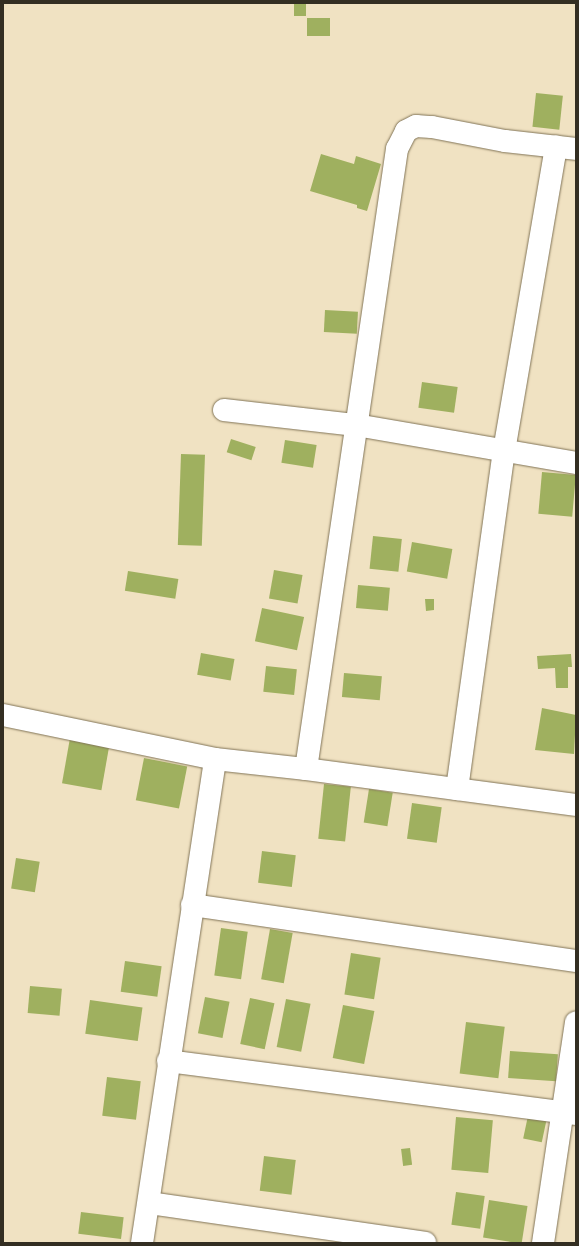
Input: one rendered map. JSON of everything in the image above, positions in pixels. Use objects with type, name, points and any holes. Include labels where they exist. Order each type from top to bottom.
[{"type":"street","points":[[306,769],[397,149],[406,131],[416,126],[432,127],[505,141],[566,148],[504,451],[457,789]]},
{"type":"street","points":[[224,410],[356,425],[576,463]]},
{"type":"street","points":[[3,715],[215,759],[306,769],[576,805]]},
{"type":"street","points":[[142,1243],[149,1203],[168,1061],[215,759]]},
{"type":"street","points":[[192,905],[576,960]]},
{"type":"street","points":[[543,1243],[569,1112],[576,1022]]},
{"type":"street","points":[[168,1061],[569,1112]]},
{"type":"street","points":[[149,1203],[424,1243]]},
{"type":"building","points":[[294,3],[306,3],[306,16],[294,16]]},
{"type":"building","points":[[307,18],[330,18],[330,36],[307,36]]},
{"type":"building","points":[[536,93],[563,96],[559,130],[532,127]]},
{"type":"building","points":[[321,154],[354,164],[356,156],[381,164],[367,211],[357,208],[357,205],[310,191]]},
{"type":"building","points":[[325,310],[358,312],[357,334],[324,332]]},
{"type":"building","points":[[422,382],[458,387],[454,413],[418,408]]},
{"type":"building","points":[[231,439],[256,447],[251,460],[227,452]]},
{"type":"building","points":[[285,440],[317,445],[313,468],[281,463]]},
{"type":"building","points":[[181,454],[205,455],[202,546],[178,545]]},
{"type":"building","points":[[542,472],[576,475],[572,517],[538,514]]},
{"type":"building","points":[[373,536],[402,539],[398,572],[370,569]]},
{"type":"building","points":[[412,542],[452,549],[447,579],[407,572]]},
{"type":"building","points":[[274,570],[303,575],[298,604],[269,599]]},
{"type":"building","points":[[128,571],[178,579],[175,599],[125,591]]},
{"type":"building","points":[[358,585],[390,588],[388,611],[356,608]]},
{"type":"building","points":[[425,599],[434,599],[434,610],[426,611]]},
{"type":"building","points":[[262,608],[304,617],[297,650],[255,641]]},
{"type":"building","points":[[201,653],[234,659],[231,681],[197,675]]},
{"type":"building","points":[[571,654],[572,667],[568,667],[568,688],[556,688],[555,668],[538,669],[537,656]]},
{"type":"building","points":[[266,666],[297,669],[294,695],[263,692]]},
{"type":"building","points":[[344,673],[382,676],[380,700],[342,697]]},
{"type":"building","points":[[542,708],[576,715],[574,754],[535,750]]},
{"type":"building","points":[[70,738],[109,745],[101,790],[62,783]]},
{"type":"building","points":[[144,758],[187,766],[179,809],[136,800]]},
{"type":"building","points":[[324,784],[351,787],[345,842],[318,839]]},
{"type":"building","points":[[369,789],[393,793],[387,826],[364,823]]},
{"type":"building","points":[[412,803],[442,807],[437,843],[407,839]]},
{"type":"building","points":[[262,851],[296,855],[292,887],[258,883]]},
{"type":"building","points":[[16,858],[40,862],[35,892],[11,889]]},
{"type":"building","points":[[221,928],[248,932],[241,979],[214,976]]},
{"type":"building","points":[[270,929],[293,933],[284,983],[261,979]]},
{"type":"building","points":[[351,953],[381,958],[374,999],[344,994]]},
{"type":"building","points":[[125,961],[162,966],[157,997],[121,992]]},
{"type":"building","points":[[30,986],[62,989],[60,1016],[28,1013]]},
{"type":"building","points":[[205,997],[230,1002],[222,1038],[198,1033]]},
{"type":"building","points":[[250,998],[274,1003],[265,1049],[240,1044]]},
{"type":"building","points":[[286,999],[311,1004],[301,1052],[277,1047]]},
{"type":"building","points":[[90,1000],[142,1007],[138,1041],[85,1034]]},
{"type":"building","points":[[343,1005],[374,1011],[364,1064],[333,1058]]},
{"type":"building","points":[[466,1022],[505,1027],[498,1078],[460,1074]]},
{"type":"building","points":[[510,1051],[558,1054],[556,1081],[508,1078]]},
{"type":"building","points":[[107,1077],[141,1081],[136,1120],[102,1116]]},
{"type":"building","points":[[529,1111],[548,1115],[542,1142],[523,1138]]},
{"type":"building","points":[[456,1117],[493,1120],[488,1173],[451,1170]]},
{"type":"building","points":[[410,1148],[412,1165],[403,1166],[401,1149]]},
{"type":"building","points":[[264,1156],[296,1160],[291,1195],[260,1191]]},
{"type":"building","points":[[456,1192],[485,1196],[480,1229],[451,1225]]},
{"type":"building","points":[[489,1200],[528,1206],[522,1243],[483,1238]]},
{"type":"building","points":[[81,1212],[124,1217],[121,1239],[78,1234]]}]
